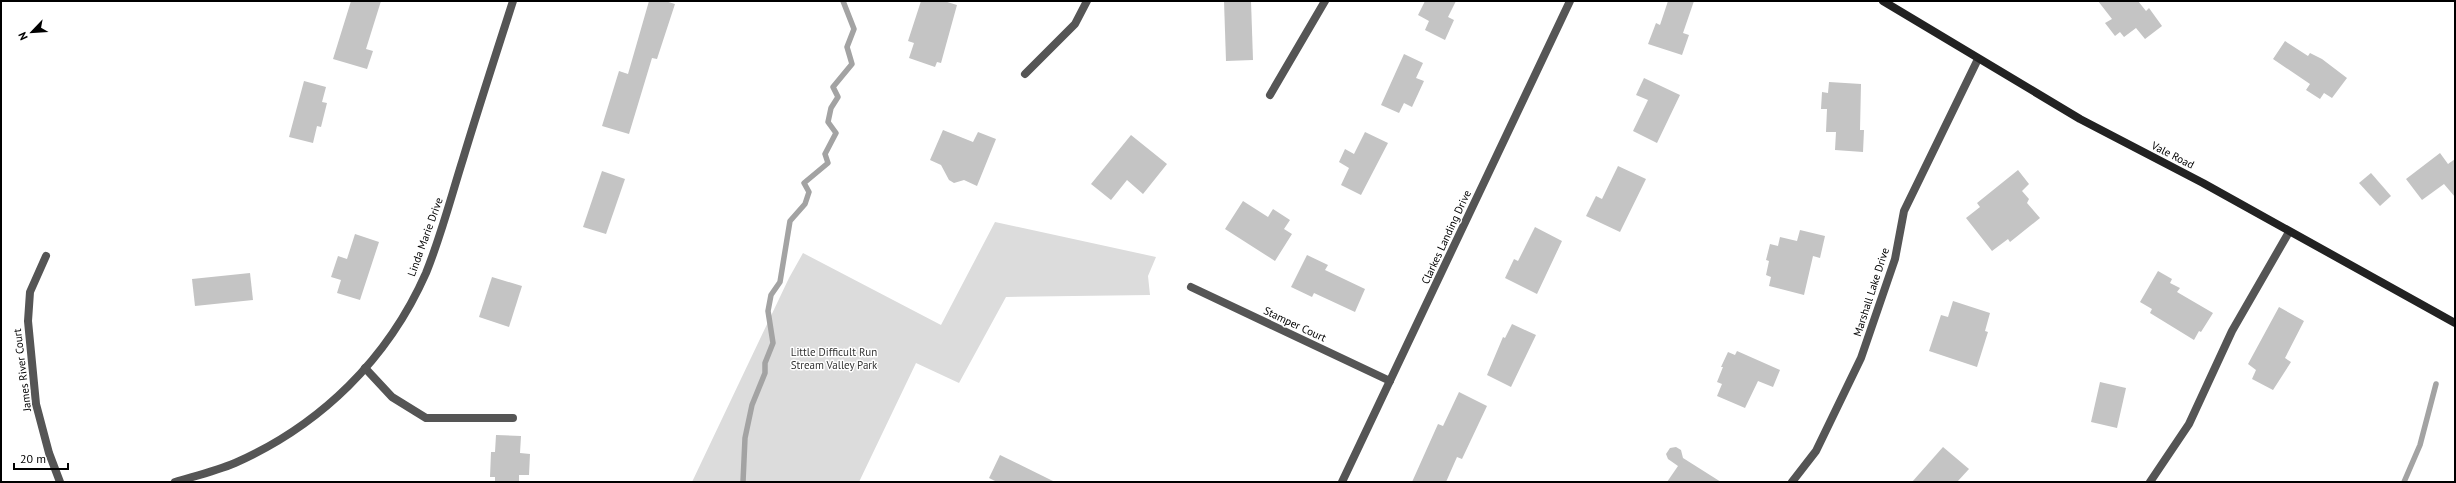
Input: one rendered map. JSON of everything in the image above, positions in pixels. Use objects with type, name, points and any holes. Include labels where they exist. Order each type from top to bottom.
[{"type":"main road","name":"Vale Road","points":[[1883,1],[2080,119],[2203,183],[2288,232],[2455,323]]},
{"type":"street","name":"Linda Marie Drive","points":[[175,482],[234,464],[277,442],[330,405],[366,368],[383,347],[406,313],[428,266],[513,1]]},
{"type":"street","points":[[1025,74],[1075,24],[1087,1]]},
{"type":"street","points":[[1270,95],[1325,1]]},
{"type":"street","name":"Clarkes Landing Drive","points":[[1342,482],[1570,1]]},
{"type":"street","name":"Marshall Lake Drive","points":[[1792,482],[1816,451],[1861,358],[1896,260],[1904,211],[1978,59]]},
{"type":"street","points":[[2150,482],[2189,424],[2232,331],[2288,232]]},
{"type":"street","name":"James River Court","points":[[46,256],[30,292],[28,321],[36,404],[49,453],[60,482]]},
{"type":"street","name":"Stamper Court","points":[[1191,287],[1390,381]]},
{"type":"street","points":[[366,368],[392,397],[426,418],[513,418]]},
{"type":"green space","name":"Little Difficult Run Stream Valley Park","points":[[995,222],[1156,257],[1148,276],[1150,295],[1006,297],[959,383],[916,363],[859,482],[692,482],[789,278],[803,253],[941,325]]},
{"type":"building","points":[[351,1],[381,1],[366,49],[373,51],[367,69],[333,59]]},
{"type":"building","points":[[649,1],[665,1],[675,4],[657,59],[652,58],[629,134],[602,126],[619,71],[628,74]]},
{"type":"building","points":[[921,1],[944,1],[957,5],[941,63],[937,62],[935,67],[909,58],[914,43],[908,41]]},
{"type":"building","points":[[1224,1],[1251,1],[1253,60],[1226,61]]},
{"type":"building","points":[[1425,1],[1456,1],[1448,17],[1454,20],[1445,40],[1425,30],[1429,21],[1418,15]]},
{"type":"building","points":[[1668,1],[1694,1],[1683,33],[1689,35],[1682,55],[1648,44],[1656,23],[1660,25]]},
{"type":"building","points":[[2098,1],[2138,1],[2146,11],[2149,8],[2162,26],[2145,39],[2136,28],[2124,37],[2120,32],[2115,36],[2105,23],[2112,19]]},
{"type":"building","points":[[2285,41],[2308,56],[2310,53],[2322,59],[2347,78],[2332,98],[2324,93],[2320,99],[2306,90],[2310,84],[2273,59]]},
{"type":"building","points":[[1404,54],[1423,63],[1416,78],[1424,81],[1412,107],[1404,103],[1399,113],[1381,105]]},
{"type":"building","points":[[1644,78],[1680,95],[1657,143],[1633,131],[1648,100],[1636,95]]},
{"type":"building","points":[[304,81],[326,87],[322,102],[327,103],[321,127],[317,126],[313,143],[289,137]]},
{"type":"building","points":[[1829,82],[1861,84],[1860,130],[1864,130],[1863,152],[1835,150],[1836,132],[1826,132],[1827,109],[1821,109],[1822,92],[1828,93]]},
{"type":"building","points":[[943,130],[973,142],[978,132],[996,139],[977,186],[964,180],[954,183],[949,180],[941,165],[930,160]]},
{"type":"building","points":[[1365,132],[1388,143],[1361,195],[1341,185],[1349,168],[1339,162],[1345,149],[1354,154]]},
{"type":"building","points":[[1131,135],[1167,164],[1143,194],[1127,180],[1111,200],[1091,184]]},
{"type":"building","points":[[2440,153],[2448,164],[2455,159],[2455,197],[2444,184],[2422,200],[2406,179]]},
{"type":"building","points":[[1618,166],[1646,179],[1620,232],[1586,216],[1596,196],[1602,199]]},
{"type":"building","points":[[2018,170],[2029,184],[2022,191],[2029,199],[2027,203],[2040,218],[2010,242],[2008,239],[1992,251],[1966,218],[1980,207],[1977,203]]},
{"type":"building","points":[[602,171],[625,179],[606,234],[583,227]]},
{"type":"building","points":[[2371,173],[2391,196],[2380,206],[2359,183]]},
{"type":"building","points":[[1243,201],[1268,217],[1273,209],[1290,220],[1284,229],[1292,234],[1275,261],[1225,229]]},
{"type":"building","points":[[1535,227],[1562,241],[1537,294],[1505,278],[1514,259],[1518,261]]},
{"type":"building","points":[[1800,230],[1825,236],[1820,258],[1813,256],[1804,295],[1769,286],[1771,277],[1766,275],[1769,261],[1766,260],[1770,244],[1778,246],[1780,237],[1797,241]]},
{"type":"building","points":[[355,234],[379,242],[360,300],[337,293],[341,280],[331,277],[338,256],[347,259]]},
{"type":"building","points":[[1307,255],[1328,265],[1325,270],[1365,289],[1355,312],[1314,293],[1312,297],[1291,287]]},
{"type":"building","points":[[2158,271],[2172,279],[2170,283],[2180,288],[2177,292],[2213,313],[2194,340],[2150,313],[2152,309],[2140,302]]},
{"type":"building","points":[[250,273],[253,300],[195,306],[192,279]]},
{"type":"building","points":[[492,277],[522,286],[509,327],[479,317]]},
{"type":"building","points":[[1953,301],[1990,313],[1985,331],[1988,332],[1977,367],[1929,351],[1941,315],[1948,317]]},
{"type":"building","points":[[2279,307],[2304,321],[2285,358],[2291,362],[2273,390],[2252,379],[2256,370],[2248,364]]},
{"type":"building","points":[[1512,324],[1536,335],[1511,387],[1487,375],[1503,337],[1505,338]]},
{"type":"building","points":[[1737,351],[1780,370],[1773,387],[1758,381],[1745,408],[1717,396],[1722,384],[1717,382],[1723,367],[1721,367],[1728,352],[1735,355]]},
{"type":"building","points":[[2100,382],[2126,388],[2117,428],[2091,422]]},
{"type":"building","points":[[1459,392],[1487,406],[1462,459],[1457,457],[1446,482],[1412,482],[1438,424],[1443,426]]},
{"type":"building","points":[[496,435],[521,436],[520,453],[530,454],[529,475],[519,475],[519,482],[495,482],[495,477],[490,477],[491,452],[495,452]]},
{"type":"building","points":[[1676,447],[1681,450],[1683,458],[1721,482],[1667,482],[1678,466],[1668,459],[1666,454],[1670,448]]},
{"type":"building","points":[[1943,447],[1969,469],[1957,482],[1912,482]]},
{"type":"building","points":[[1000,455],[1055,482],[997,482],[989,478]]},
{"type":"waterway","points":[[743,482],[745,438],[752,405],[765,373],[765,363],[773,343],[768,311],[771,295],[780,282],[790,221],[805,204],[809,192],[804,183],[828,163],[825,154],[836,133],[828,122],[831,108],[838,97],[833,87],[852,64],[847,47],[854,29],[843,1]]},
{"type":"waterway","points":[[2404,482],[2420,445],[2436,384]]}]
